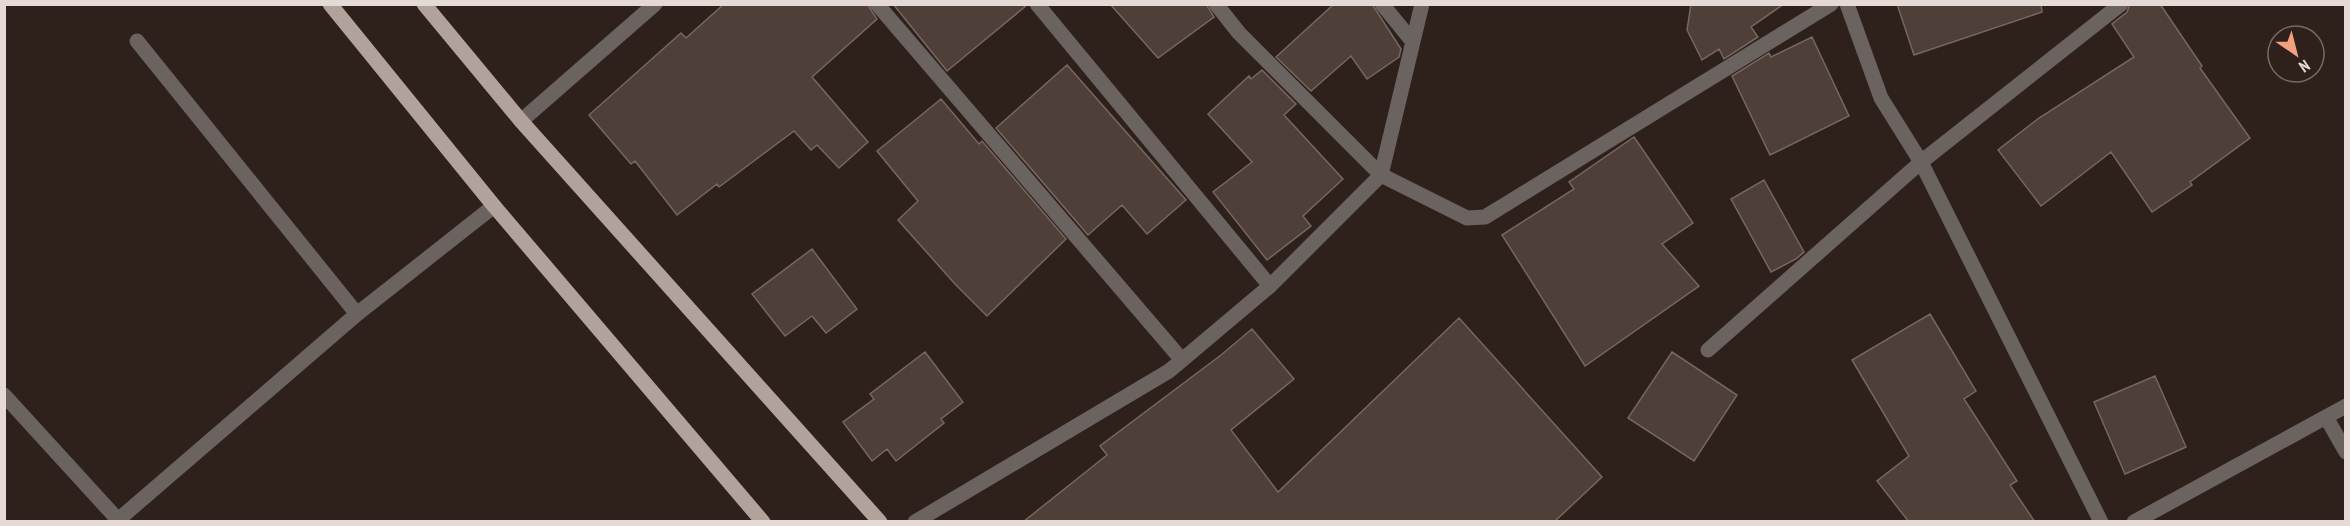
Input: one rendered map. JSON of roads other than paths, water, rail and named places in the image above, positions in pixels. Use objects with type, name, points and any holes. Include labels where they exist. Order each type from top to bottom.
[{"type":"main road","points":[[330,4],[494,206],[763,522]]},
{"type":"main road","points":[[424,4],[521,121],[880,522]]},
{"type":"street","points":[[521,121],[655,4]]},
{"type":"street","points":[[877,4],[1182,360]]},
{"type":"street","points":[[1037,4],[1270,286]]},
{"type":"street","points":[[1215,4],[1239,33],[1381,175],[1467,218],[1485,217],[1831,4]]},
{"type":"street","points":[[1382,4],[1413,42]]},
{"type":"street","points":[[915,522],[1159,377],[1182,360],[1270,286],[1381,175],[1422,4]]},
{"type":"street","points":[[1847,4],[1881,98],[1921,162],[2101,522]]},
{"type":"street","points":[[1708,350],[1921,162],[2121,4]]},
{"type":"street","points":[[137,41],[357,314]]},
{"type":"street","points":[[4,395],[119,521],[357,314],[494,206]]},
{"type":"street","points":[[2134,522],[2346,406]]},
{"type":"street","points":[[2326,417],[2346,452]]}]
